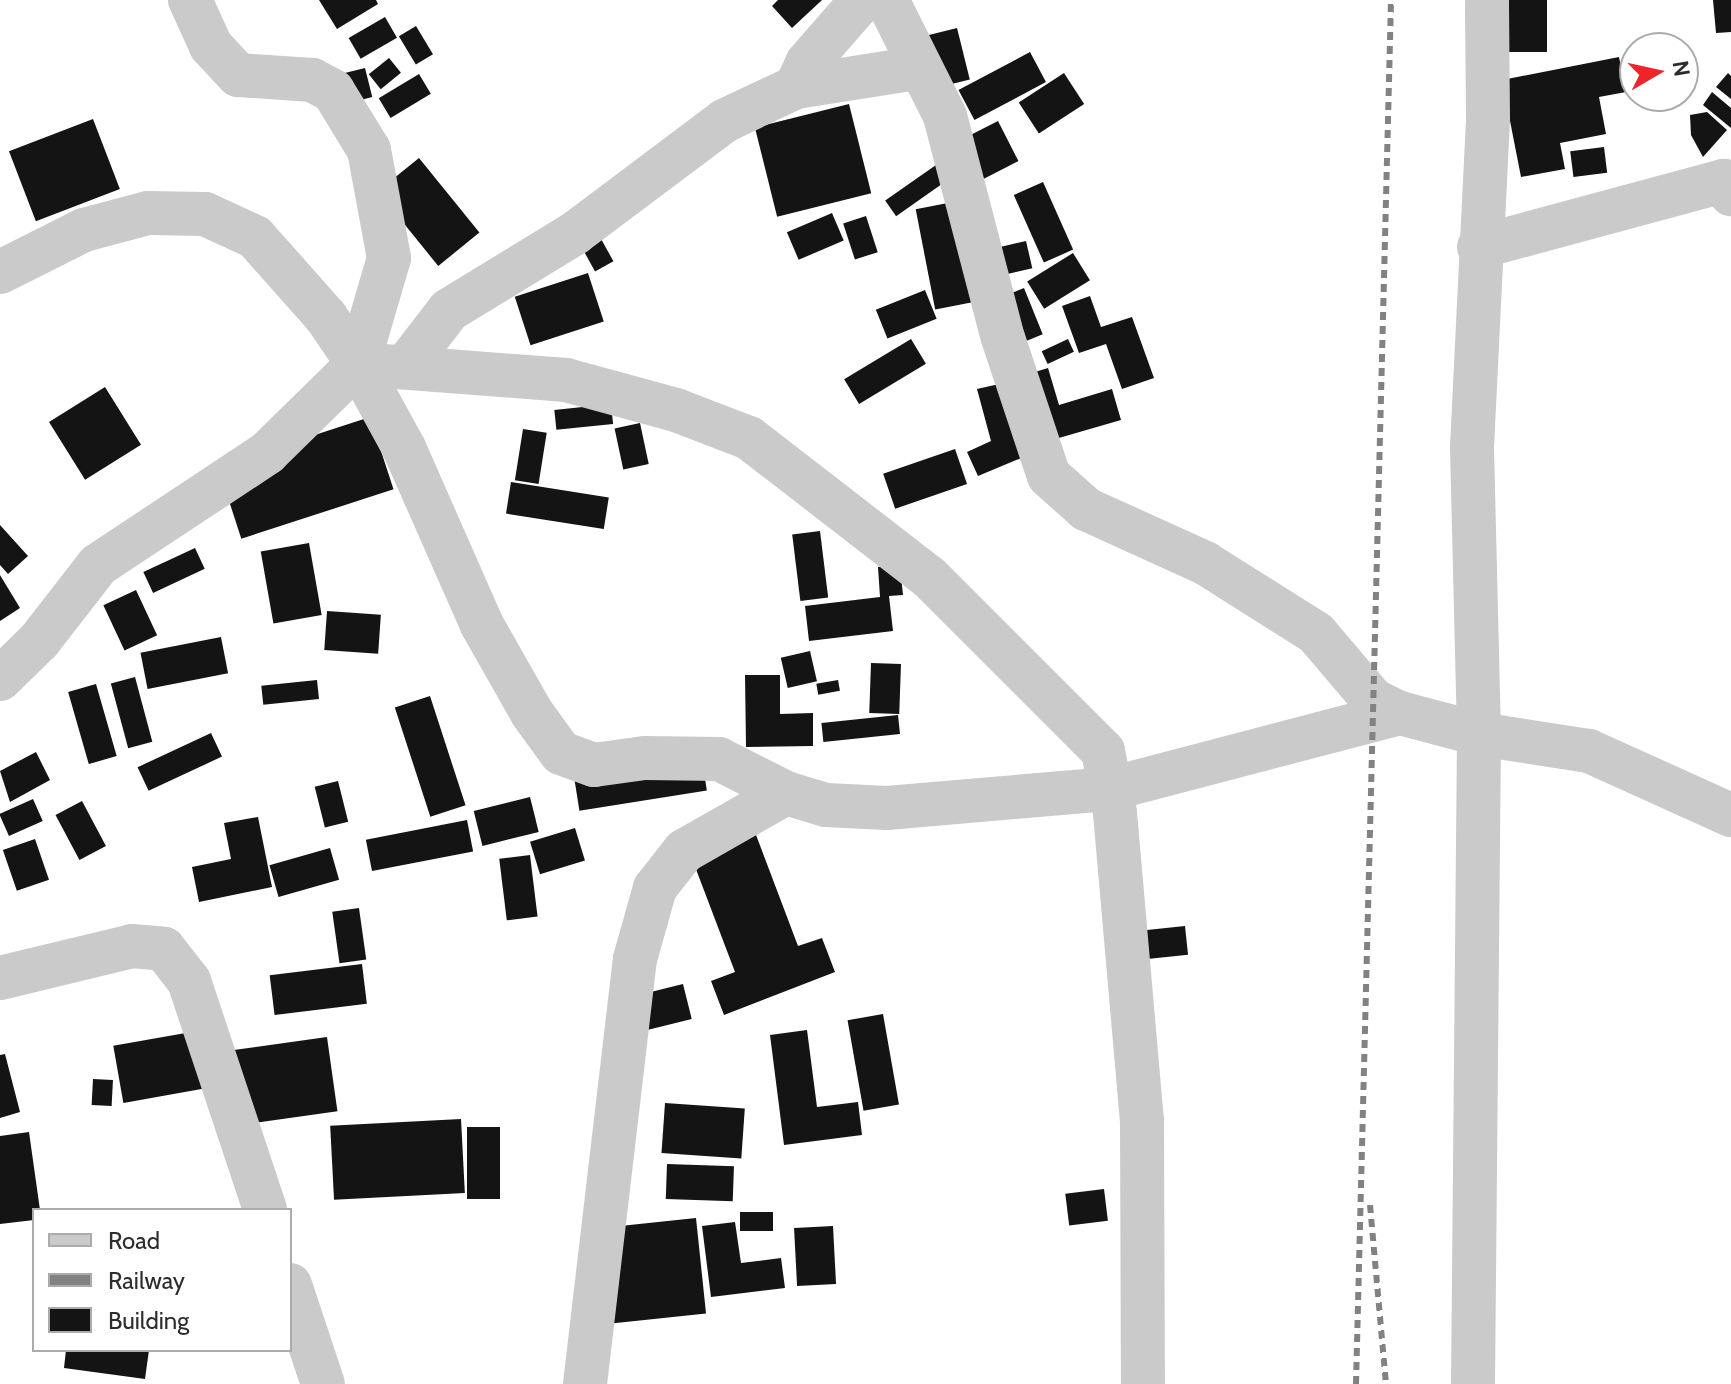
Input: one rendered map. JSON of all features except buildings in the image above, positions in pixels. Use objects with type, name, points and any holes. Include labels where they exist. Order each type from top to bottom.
[{"type":"street","points":[[0,679],[39,641],[98,565],[267,453],[358,364],[389,258],[369,150],[333,91],[312,80],[238,75],[211,46],[190,0]]},
{"type":"street","points":[[796,87],[807,63],[862,0]]},
{"type":"street","points":[[887,0],[917,68],[945,116],[1003,338],[1049,476],[1086,509],[1205,563],[1316,633],[1365,696],[1400,713],[1479,734],[1589,751],[1731,815]]},
{"type":"street","points":[[1473,1384],[1479,734],[1472,447],[1479,247],[1488,119],[1487,0]]},
{"type":"street","points":[[405,367],[449,310],[575,233],[724,121],[796,87],[917,68]]},
{"type":"street","points":[[1479,247],[1724,181],[1731,194]]},
{"type":"street","points":[[0,272],[84,230],[148,213],[205,214],[255,237],[326,317],[358,364],[404,448],[482,625],[561,753],[594,765],[645,758],[719,759],[786,793],[826,805],[887,808],[1110,789],[1400,713]]},
{"type":"street","points":[[358,364],[566,380],[676,410],[749,438],[929,577],[1103,751],[1110,789],[1142,1120],[1143,1384]]},
{"type":"street","points":[[585,1384],[635,959],[655,888],[684,851],[786,793]]},
{"type":"street","points":[[0,978],[132,946],[164,949],[189,981],[264,1208]]},
{"type":"street","points":[[292,1291],[323,1384]]},
{"type":"railway","points":[[1356,1384],[1391,0]]},
{"type":"railway","points":[[1370,1205],[1386,1384]]}]
